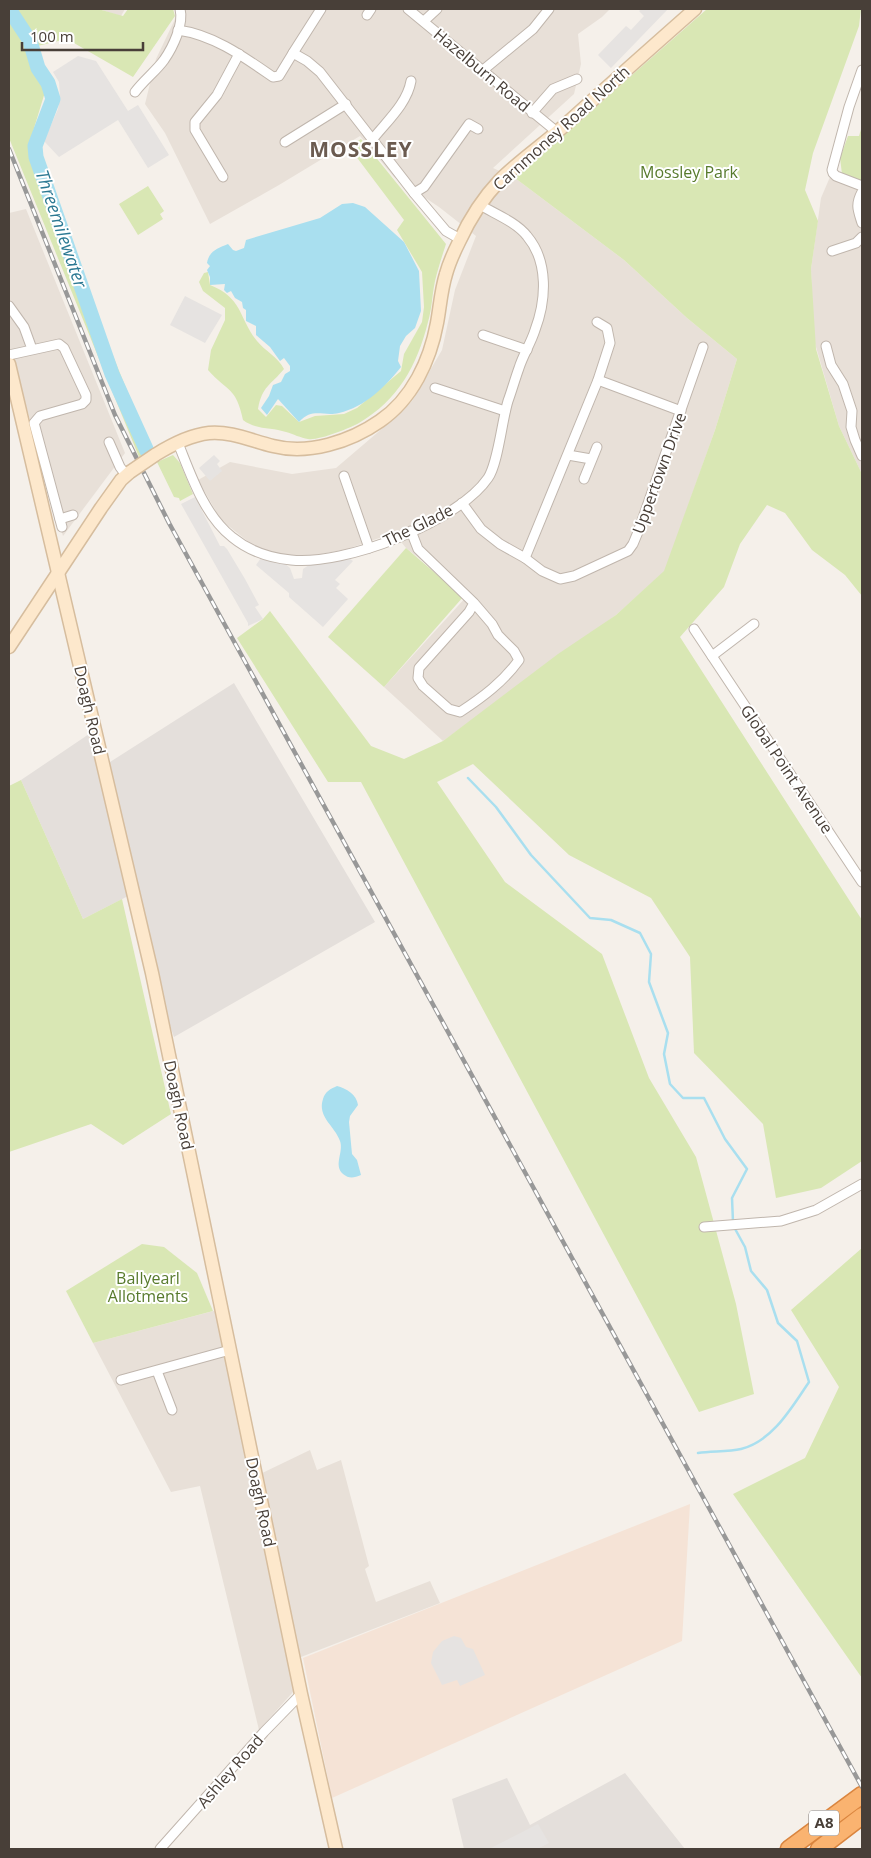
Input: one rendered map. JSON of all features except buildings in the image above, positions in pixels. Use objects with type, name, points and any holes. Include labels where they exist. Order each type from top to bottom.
[{"type":"highway","name":"A8","points":[[789,1849],[860,1796]]},
{"type":"highway","name":"A8","points":[[819,1849],[862,1816]]},
{"type":"main road","name":"Carnmoney Road North","points":[[9,646],[101,508],[128,474],[155,455],[198,435],[218,433],[248,438],[276,447],[291,449],[312,448],[335,443],[380,421],[404,398],[413,386],[427,359],[436,326],[446,274],[460,239],[480,205],[500,180],[695,9]]},
{"type":"main road","name":"Doagh Road","points":[[9,364],[150,964],[301,1694],[336,1849]]},
{"type":"street","points":[[135,92],[164,59],[178,30],[182,14],[180,9]]},
{"type":"street","points":[[178,30],[196,32],[239,54],[273,77],[279,76],[321,9]]},
{"type":"street","name":"Hazelburn Road","points":[[408,9],[556,132]]},
{"type":"street","points":[[424,21],[438,9]]},
{"type":"street","points":[[482,71],[532,29],[549,9]]},
{"type":"street","points":[[293,53],[307,61],[320,72],[414,194],[446,231],[460,239]]},
{"type":"street","points":[[223,177],[195,130],[195,122],[217,95],[239,54]]},
{"type":"street","points":[[862,70],[848,107],[832,170],[833,174],[862,186]]},
{"type":"street","points":[[532,113],[553,89],[577,79]]},
{"type":"street","points":[[372,140],[404,101],[409,92],[411,81]]},
{"type":"street","points":[[286,142],[346,104]]},
{"type":"street","points":[[414,194],[424,187],[469,124],[478,129]]},
{"type":"street","points":[[862,192],[858,201],[858,211],[862,223]]},
{"type":"street","name":"The Glade","points":[[178,443],[194,482],[214,519],[230,536],[248,548],[269,556],[293,560],[339,557],[369,548],[432,522],[462,503],[479,489],[489,476],[505,411],[519,368],[536,329],[544,296],[542,266],[537,251],[527,236],[519,228],[480,205]]},
{"type":"street","points":[[832,251],[856,243],[862,237]]},
{"type":"street","points":[[9,306],[24,327],[32,349]]},
{"type":"street","points":[[525,558],[598,380],[610,343],[607,328],[597,322]]},
{"type":"street","points":[[483,335],[527,350]]},
{"type":"street","points":[[9,355],[59,344],[64,348],[86,395],[86,400],[82,404],[40,416],[34,423],[61,523],[73,514]]},
{"type":"street","points":[[826,346],[831,365],[843,384],[852,411],[851,427],[854,440],[862,456]]},
{"type":"street","name":"Uppertown Drive","points":[[462,503],[481,528],[500,544],[525,558],[542,571],[560,579],[574,576],[628,551],[633,544],[682,411],[703,347]]},
{"type":"street","points":[[598,380],[682,411]]},
{"type":"street","points":[[435,388],[505,411]]},
{"type":"street","points":[[109,442],[120,467],[128,474]]},
{"type":"street","points":[[584,479],[597,447]]},
{"type":"street","points":[[568,455],[591,459]]},
{"type":"street","points":[[344,476],[369,548]]},
{"type":"street","points":[[411,531],[418,549],[474,604],[492,624],[498,635],[514,651],[519,660],[508,675],[496,686],[460,712],[449,709],[422,686],[418,673],[419,668],[429,655],[469,612],[474,604]]},
{"type":"street","points":[[712,656],[754,624]]},
{"type":"street","name":"Global Point Avenue","points":[[694,629],[862,882]]},
{"type":"street","points":[[704,1227],[781,1221],[816,1210],[862,1184]]},
{"type":"street","points":[[121,1380],[230,1350]]},
{"type":"street","points":[[158,1371],[172,1410]]},
{"type":"street","name":"Ashley Road","points":[[160,1849],[264,1732],[301,1694]]},
{"type":"shaded area","points":[[98,9],[125,9],[121,16]]},
{"type":"shaded area","points":[[176,9],[610,9],[578,34],[581,64],[574,94],[493,168],[515,178],[624,260],[687,318],[737,359],[715,430],[665,571],[616,615],[443,741],[384,687],[467,596],[406,548],[394,533],[347,549],[311,556],[284,555],[255,547],[221,520],[198,480],[230,462],[292,474],[336,468],[384,427],[412,401],[442,350],[455,290],[476,236],[439,207],[394,177],[360,136],[210,224],[165,133],[145,104],[156,59],[176,17]]},
{"type":"shaded area","points":[[642,9],[668,9],[611,68],[598,55],[626,26],[631,30],[644,16],[639,11]]},
{"type":"shaded area","points":[[78,56],[96,61],[128,111],[138,105],[169,155],[148,168],[118,120],[59,157],[44,141],[58,109],[60,97],[59,82],[53,72]]},
{"type":"shaded area","points":[[830,177],[862,191],[862,474],[839,426],[814,340],[811,269],[821,198]]},
{"type":"shaded area","points":[[26,209],[125,453],[63,536],[9,345],[9,213]]},
{"type":"shaded area","points":[[185,296],[222,315],[205,343],[170,325]]},
{"type":"shaded area","points":[[214,455],[220,461],[217,464],[222,471],[210,481],[199,468]]},
{"type":"shaded area","points":[[195,497],[220,546],[224,546],[227,549],[245,579],[259,605],[255,607],[263,619],[248,626],[181,504]]},
{"type":"shaded area","points":[[261,558],[283,562],[290,568],[294,579],[302,578],[303,569],[309,565],[350,559],[353,561],[335,580],[340,584],[336,588],[348,599],[323,627],[289,597],[289,593],[256,565]]},
{"type":"shaded area","points":[[234,683],[375,922],[174,1037],[154,980],[134,893],[83,919],[21,780],[92,732],[110,762]]},
{"type":"shaded area","points":[[221,1309],[256,1476],[310,1450],[317,1470],[341,1460],[369,1566],[365,1569],[376,1602],[430,1581],[440,1603],[301,1657],[293,1692],[259,1730],[200,1486],[171,1492],[93,1343]]},
{"type":"shaded area","points":[[690,1504],[682,1641],[332,1798],[303,1658]]},
{"type":"shaded area","points":[[454,1636],[461,1638],[466,1647],[473,1649],[485,1675],[460,1686],[457,1680],[442,1685],[431,1663],[433,1652],[442,1641]]},
{"type":"shaded area","points":[[625,1773],[685,1849],[464,1849],[452,1799],[507,1778],[530,1825]]},
{"type":"shaded area","points":[[538,1824],[549,1843],[537,1849],[489,1849]]},
{"type":"green space","points":[[9,9],[98,9],[123,16],[128,9],[173,9],[175,16],[133,77],[67,39],[29,48],[45,92],[28,148],[151,449],[139,457],[9,138]]},
{"type":"green space","name":"Mossley Park","points":[[707,9],[861,9],[859,26],[813,153],[805,190],[818,221],[811,269],[816,349],[839,426],[862,474],[862,596],[845,575],[812,550],[785,513],[767,505],[740,544],[724,587],[680,637],[862,920],[862,1161],[821,1188],[776,1198],[763,1124],[694,1053],[690,957],[651,898],[569,855],[473,764],[437,782],[505,882],[602,954],[649,1078],[696,1157],[736,1304],[754,1394],[699,1412],[361,782],[328,782],[237,638],[263,619],[270,611],[371,746],[404,759],[443,741],[558,654],[616,615],[664,571],[715,430],[737,359],[687,318],[624,260],[515,178]]},
{"type":"green space","points":[[862,126],[862,182],[842,174],[840,158],[848,136],[859,136]]},
{"type":"green space","points":[[361,139],[446,244],[435,281],[429,317],[418,353],[404,380],[385,404],[373,414],[349,428],[326,436],[308,439],[281,430],[253,425],[243,420],[234,395],[208,370],[211,350],[225,320],[225,308],[203,291],[199,282],[204,273],[208,272],[210,285],[221,290],[234,302],[257,341],[284,369],[262,395],[258,409],[266,417],[276,405],[282,406],[299,422],[315,416],[344,414],[357,408],[401,371],[404,354],[422,322],[424,307],[422,272],[397,230],[404,220],[349,147]]},
{"type":"green space","points":[[148,186],[164,211],[160,214],[163,219],[138,235],[119,204]]},
{"type":"green space","points":[[173,455],[180,463],[193,494],[180,501],[179,498],[174,497],[157,462]]},
{"type":"green space","points":[[406,548],[463,597],[384,687],[328,637]]},
{"type":"green space","points":[[21,780],[83,919],[122,899],[171,1114],[123,1145],[91,1124],[9,1152],[9,786]]},
{"type":"green space","name":"Ballyearl Allotments","points":[[142,1244],[164,1247],[197,1273],[213,1311],[93,1343],[66,1291]]},
{"type":"green space","points":[[862,1248],[862,1678],[733,1494],[805,1458],[839,1387],[791,1310]]},
{"type":"water","points":[[353,203],[365,207],[404,242],[419,271],[421,311],[415,328],[406,336],[400,346],[398,361],[401,367],[374,395],[348,410],[333,414],[309,415],[299,422],[278,399],[267,415],[261,408],[269,396],[273,385],[281,382],[285,374],[290,371],[290,366],[284,358],[280,361],[270,347],[256,335],[256,326],[246,321],[246,310],[243,308],[242,302],[235,298],[231,291],[227,293],[224,290],[225,284],[210,285],[210,277],[207,270],[210,266],[207,263],[208,259],[215,250],[228,244],[236,251],[244,248],[246,240],[320,218],[342,204]]},
{"type":"water","points":[[337,1086],[351,1092],[356,1098],[358,1105],[350,1116],[349,1122],[352,1154],[357,1160],[361,1175],[354,1177],[347,1177],[340,1170],[340,1141],[322,1111],[325,1094]]},
{"type":"waterway","name":"Threemilewater","points":[[9,9],[30,41],[38,68],[48,83],[53,99],[35,146],[36,157],[112,374],[147,451]]},
{"type":"waterway","points":[[468,778],[496,807],[531,855],[590,918],[611,920],[640,933],[651,954],[649,982],[668,1033],[664,1054],[670,1084],[683,1098],[704,1098],[725,1139],[747,1169],[732,1198],[733,1222]]},
{"type":"waterway","points":[[698,1453],[741,1449],[763,1439],[781,1422],[809,1382],[797,1341],[778,1323],[767,1290],[751,1271],[745,1247],[734,1227]]},
{"type":"railway","points":[[9,149],[115,415],[169,523],[862,1787]]},
{"type":"district","name":"MOSSLEY","points":[[361,150]]}]
